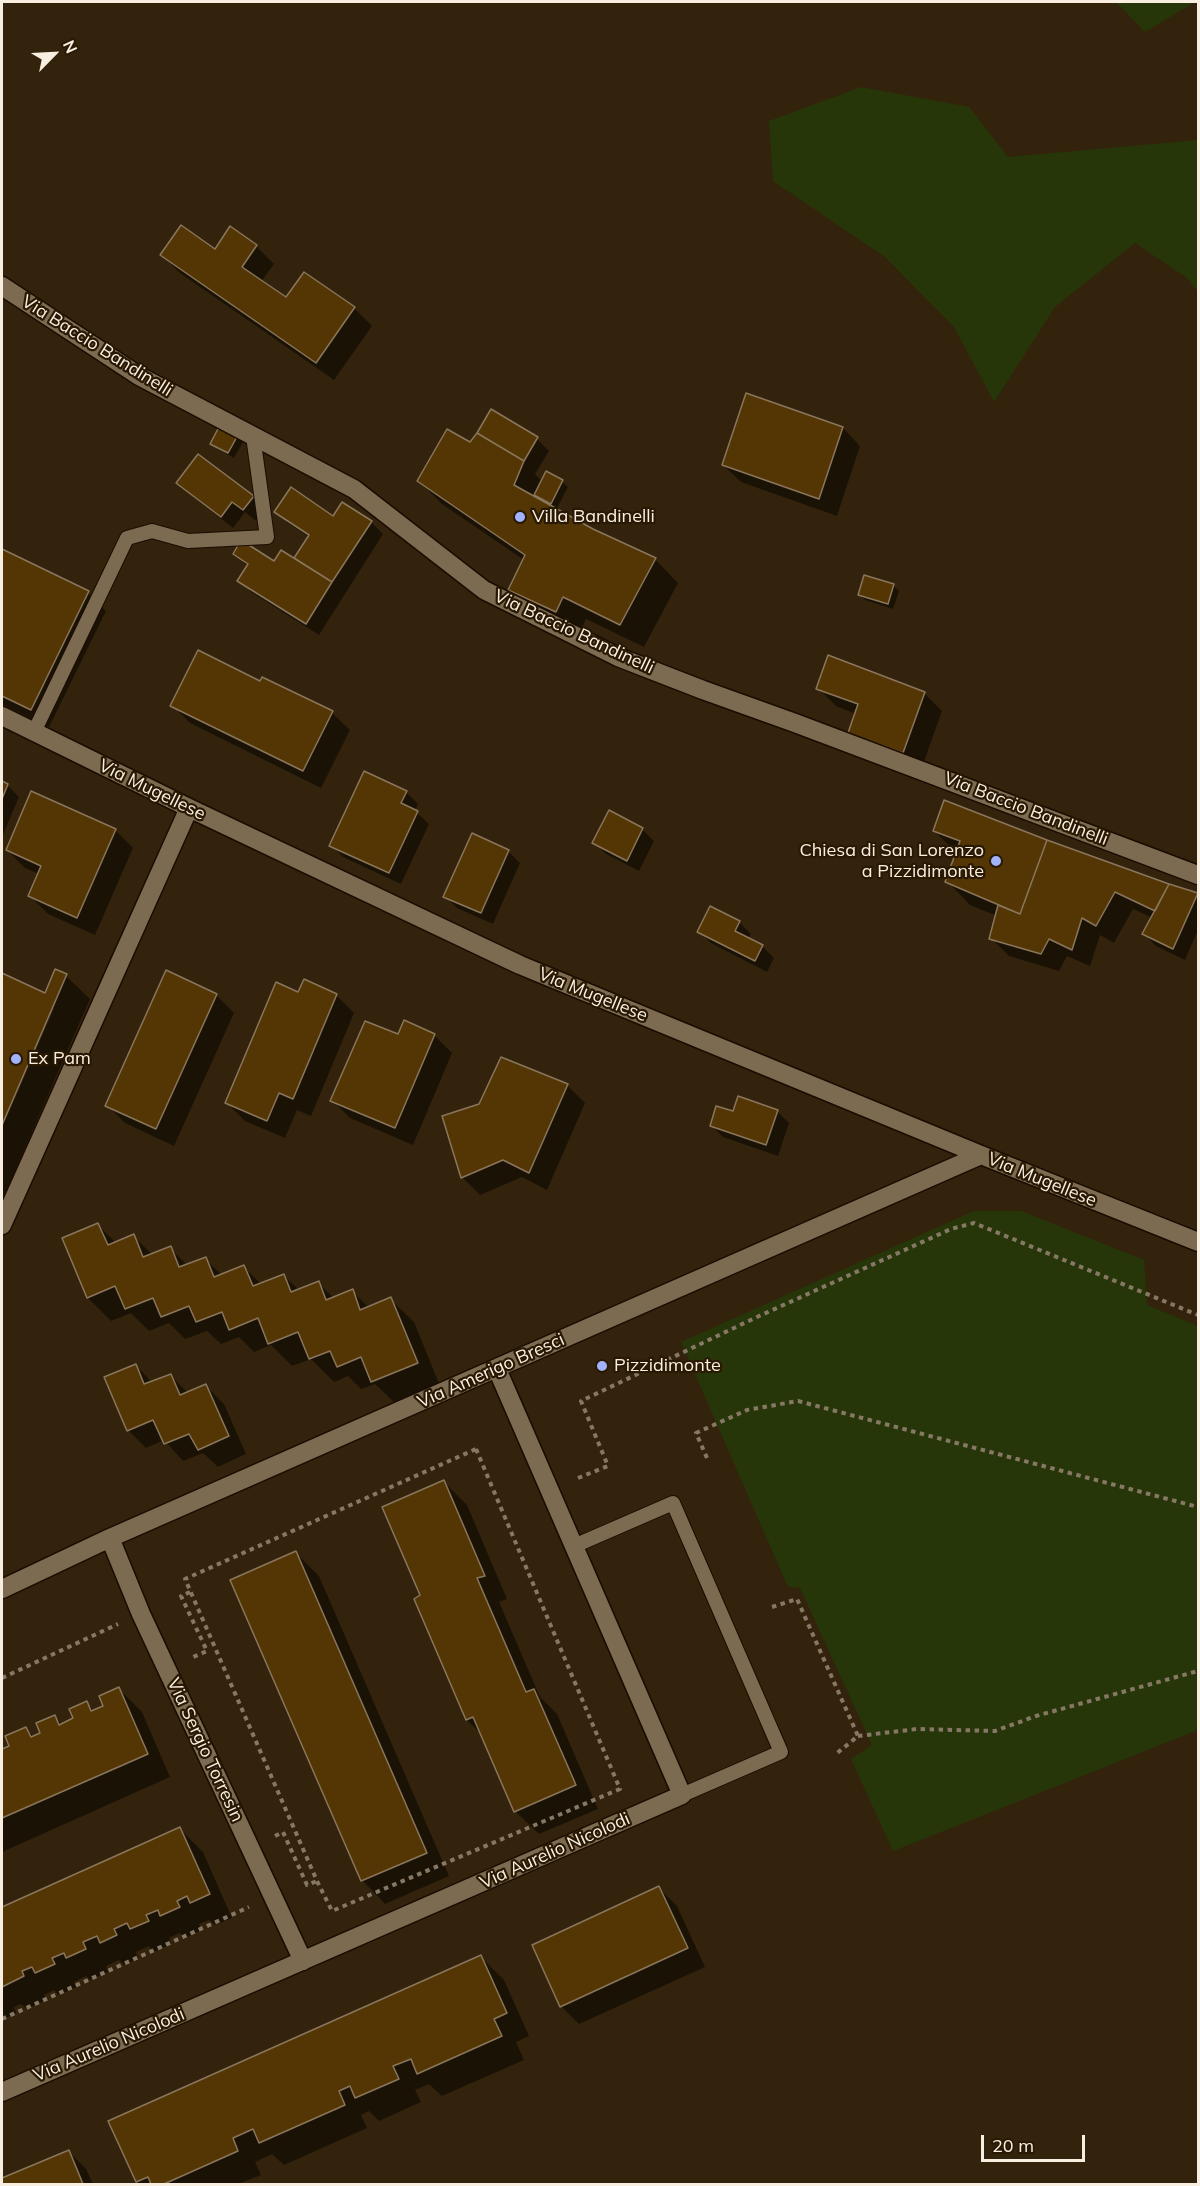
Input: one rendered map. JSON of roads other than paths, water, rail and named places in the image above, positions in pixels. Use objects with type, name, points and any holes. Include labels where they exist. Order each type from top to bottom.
[{"type":"street","name":"Via Baccio Bandinelli","points":[[2,286],[139,376],[354,489],[484,590],[618,657],[1198,876]]},
{"type":"street","name":"Via Mugellese","points":[[2,716],[189,808],[520,965],[1198,1242]]},
{"type":"street","points":[[2,1226],[189,808]]},
{"type":"street","name":"Via Amerigo Bresci","points":[[2,1589],[110,1538],[981,1155]]},
{"type":"street","points":[[497,1369],[682,1795]]},
{"type":"street","name":"Via Sergio Torresin","points":[[110,1538],[141,1614],[303,1961]]},
{"type":"street","name":"Via Aurelio Nicolodi","points":[[2,2092],[682,1795]]},
{"type":"lane","points":[[34,732],[127,538],[152,531],[188,541],[267,537],[253,436]]},
{"type":"lane","points":[[574,1546],[673,1503],[772,1730],[781,1752],[682,1795]]},
{"type":"place","name":"Villa Bandinelli","points":[[520,517]]},
{"type":"place","name":"Chiesa di San Lorenzo a Pizzidimonte","points":[[996,861]]},
{"type":"place","name":"Ex Pam","points":[[16,1059]]},
{"type":"place","name":"Pizzidimonte","points":[[602,1366]]}]
